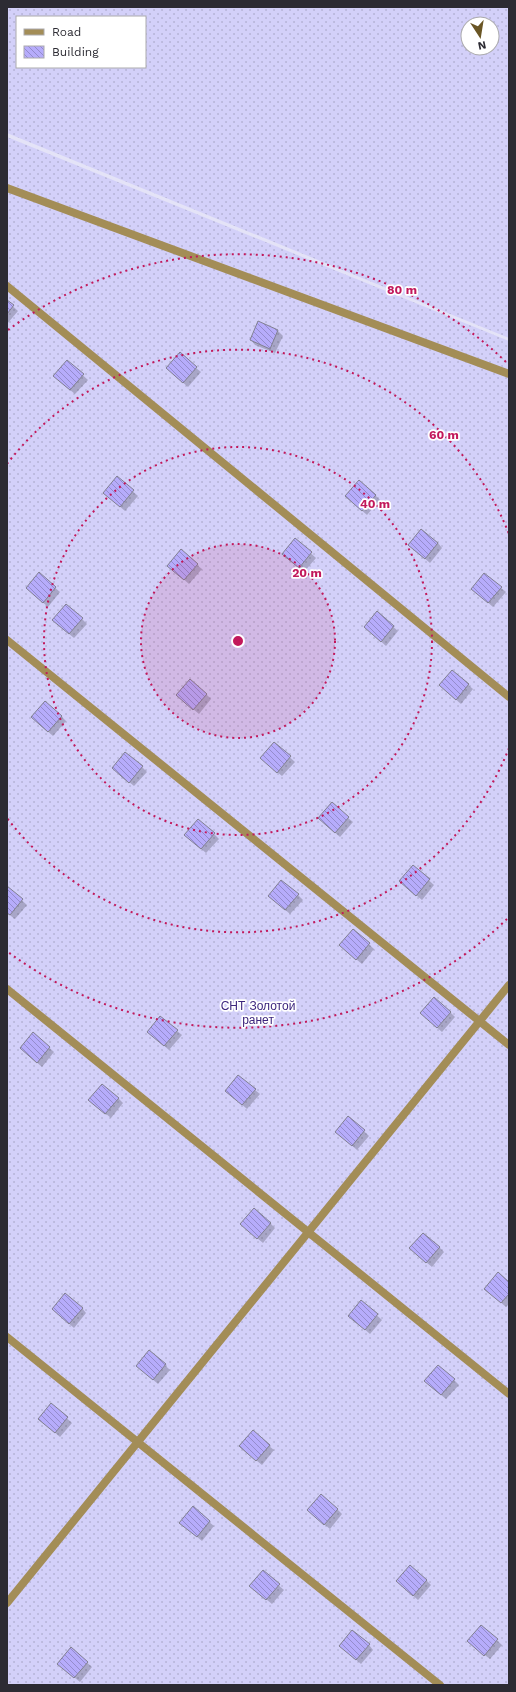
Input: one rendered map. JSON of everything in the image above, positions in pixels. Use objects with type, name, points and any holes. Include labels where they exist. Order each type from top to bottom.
[{"type":"street","points":[[7,188],[509,374]]},
{"type":"street","points":[[7,286],[509,697]]},
{"type":"street","points":[[7,640],[509,1044]]},
{"type":"street","points":[[7,1603],[509,985]]},
{"type":"street","points":[[7,989],[509,1394]]},
{"type":"street","points":[[7,1337],[440,1685]]},
{"type":"green space","points":[[7,7],[509,7],[509,338],[7,133]]},
{"type":"green space","name":"СНТ Золотой ранет","points":[[7,137],[509,341],[509,1685],[7,1685]]},
{"type":"building","points":[[7,300],[14,305],[7,314]]},
{"type":"building","points":[[258,321],[278,330],[270,349],[250,340]]},
{"type":"building","points":[[180,352],[197,367],[183,383],[166,368]]},
{"type":"building","points":[[67,360],[84,374],[70,390],[53,376]]},
{"type":"building","points":[[117,476],[134,490],[120,507],[103,493]]},
{"type":"building","points":[[359,480],[376,495],[362,511],[345,496]]},
{"type":"building","points":[[421,529],[438,543],[425,559],[408,545]]},
{"type":"building","points":[[295,538],[312,552],[299,568],[282,554]]},
{"type":"building","points":[[181,549],[198,564],[184,580],[167,566]]},
{"type":"building","points":[[39,572],[56,587],[43,603],[26,588]]},
{"type":"building","points":[[484,573],[502,587],[488,603],[471,589]]},
{"type":"building","points":[[66,604],[83,618],[69,634],[52,620]]},
{"type":"building","points":[[377,611],[394,626],[381,642],[364,627]]},
{"type":"building","points":[[452,670],[469,684],[456,700],[439,685]]},
{"type":"building","points":[[190,679],[207,694],[193,710],[176,695]]},
{"type":"building","points":[[45,701],[62,716],[48,732],[31,717]]},
{"type":"building","points":[[274,742],[291,756],[277,773],[260,758]]},
{"type":"building","points":[[125,752],[143,766],[129,783],[112,768]]},
{"type":"building","points":[[332,802],[349,817],[335,833],[318,818]]},
{"type":"building","points":[[198,819],[215,833],[201,849],[184,835]]},
{"type":"building","points":[[413,865],[430,879],[416,896],[399,881]]},
{"type":"building","points":[[281,880],[299,894],[285,910],[268,896]]},
{"type":"building","points":[[7,886],[23,899],[10,915],[7,913]]},
{"type":"building","points":[[353,929],[370,943],[356,960],[339,945]]},
{"type":"building","points":[[434,997],[451,1012],[437,1028],[420,1013]]},
{"type":"building","points":[[160,1016],[178,1030],[164,1046],[147,1032]]},
{"type":"building","points":[[33,1032],[50,1047],[37,1063],[20,1048]]},
{"type":"building","points":[[238,1075],[256,1089],[242,1105],[225,1091]]},
{"type":"building","points":[[102,1084],[119,1098],[105,1114],[88,1100]]},
{"type":"building","points":[[348,1116],[365,1130],[352,1146],[335,1132]]},
{"type":"building","points":[[254,1208],[271,1223],[257,1239],[240,1224]]},
{"type":"building","points":[[423,1233],[440,1247],[426,1263],[409,1248]]},
{"type":"building","points":[[498,1272],[509,1282],[509,1294],[501,1303],[484,1289]]},
{"type":"building","points":[[65,1293],[83,1308],[69,1324],[52,1309]]},
{"type":"building","points":[[361,1300],[378,1314],[365,1330],[348,1316]]},
{"type":"building","points":[[149,1350],[166,1364],[153,1380],[136,1366]]},
{"type":"building","points":[[438,1365],[455,1379],[441,1395],[424,1381]]},
{"type":"building","points":[[51,1403],[68,1417],[55,1433],[38,1419]]},
{"type":"building","points":[[253,1430],[270,1445],[256,1461],[239,1446]]},
{"type":"building","points":[[321,1494],[338,1509],[324,1525],[307,1510]]},
{"type":"building","points":[[193,1506],[210,1521],[197,1537],[179,1523]]},
{"type":"building","points":[[410,1565],[427,1580],[413,1596],[396,1581]]},
{"type":"building","points":[[263,1570],[280,1584],[266,1600],[249,1586]]},
{"type":"building","points":[[481,1625],[498,1639],[484,1656],[467,1641]]},
{"type":"building","points":[[352,1630],[370,1644],[356,1660],[339,1646]]},
{"type":"building","points":[[71,1647],[88,1662],[74,1678],[57,1664]]}]
